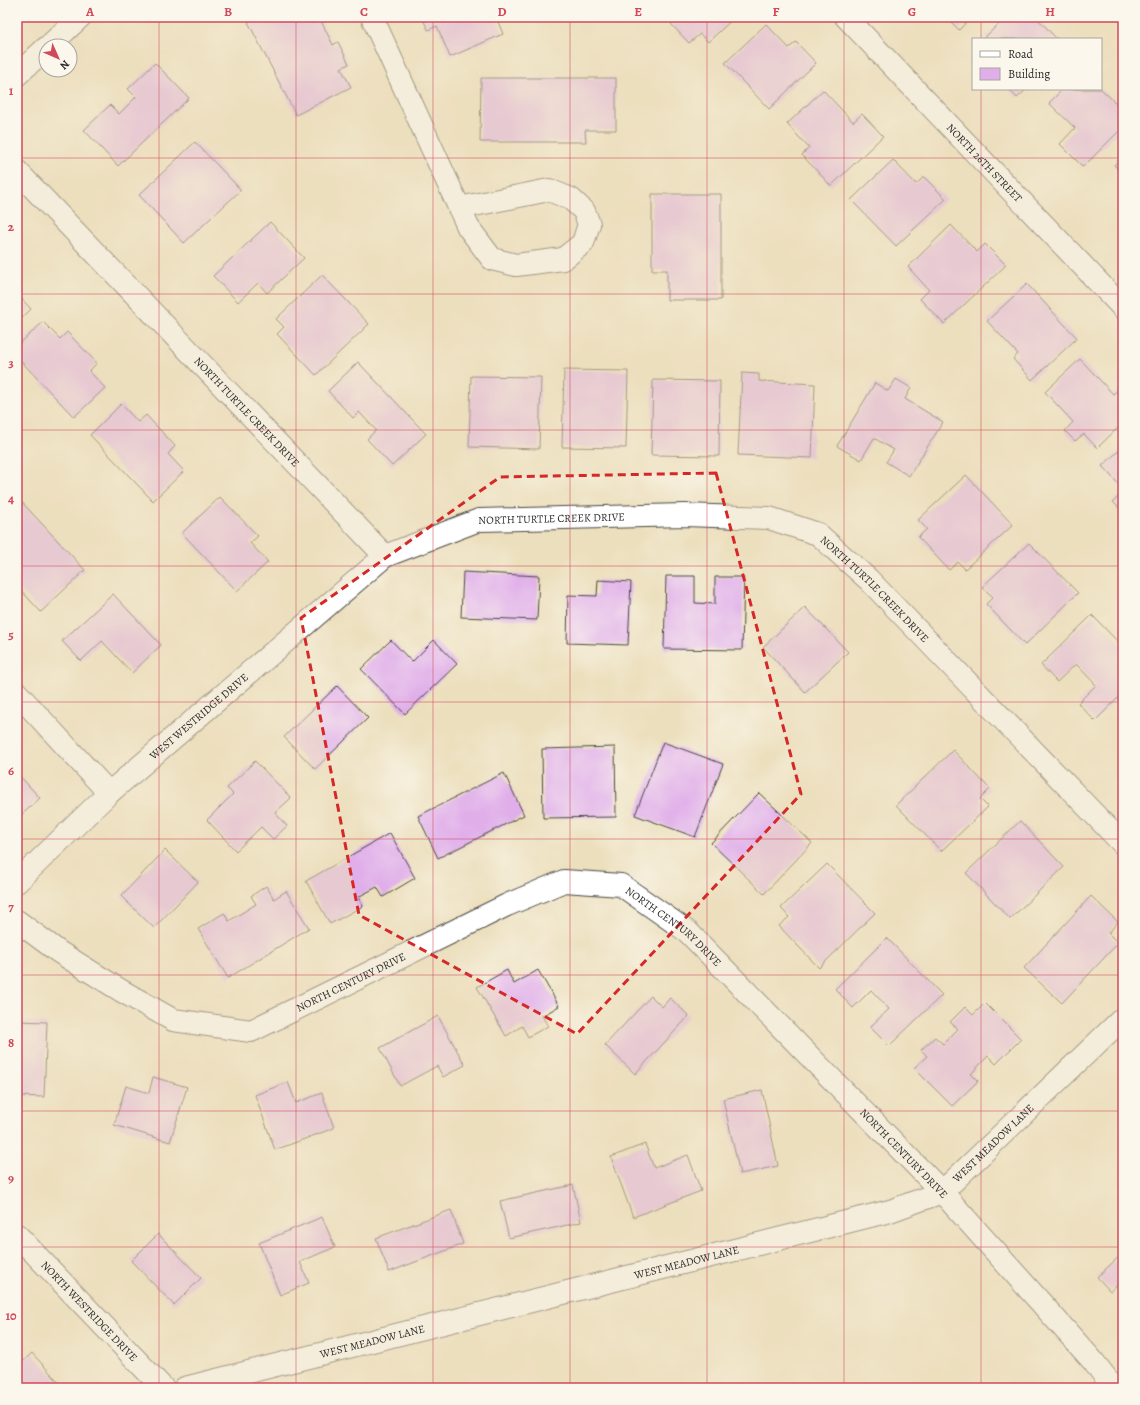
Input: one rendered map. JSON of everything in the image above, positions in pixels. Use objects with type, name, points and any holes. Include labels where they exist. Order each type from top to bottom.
[{"type":"street","points":[[57,38],[80,17]]},
{"type":"street","points":[[372,17],[468,228],[492,260],[516,265],[563,259],[583,243],[589,224],[584,211],[571,199],[549,190],[459,208]]},
{"type":"street","name":"NORTH 26TH STREET","points":[[846,17],[1123,308]]},
{"type":"street","points":[[17,75],[38,55]]},
{"type":"street","name":"NORTH TURTLE CREEK DRIVE","points":[[17,171],[385,556],[479,520],[685,515],[769,518],[818,534],[869,580],[1123,844]]},
{"type":"street","name":"WEST WESTRIDGE DRIVE","points":[[17,882],[109,793],[385,556]]},
{"type":"street","points":[[17,693],[109,793]]},
{"type":"street","name":"NORTH CENTURY DRIVE","points":[[17,921],[59,952],[120,990],[173,1020],[251,1031],[507,905],[564,881],[621,885],[688,932],[942,1192],[1093,1361],[1114,1388]]},
{"type":"street","name":"WEST MEADOW LANE","points":[[185,1388],[882,1213],[942,1192],[1123,1018]]},
{"type":"street","name":"NORTH WESTRIDGE DRIVE","points":[[17,1235],[163,1388]]},
{"type":"highlighted area","points":[[716,473],[801,794],[577,1034],[359,915],[301,618],[500,477]]},
{"type":"building","points":[[257,17],[309,17],[312,23],[320,19],[333,45],[338,42],[349,64],[341,68],[351,87],[296,115],[248,22]]},
{"type":"building","points":[[422,17],[496,17],[503,34],[450,57],[437,26],[428,30]]},
{"type":"building","points":[[678,17],[735,17],[708,42],[700,34],[689,43],[671,24]]},
{"type":"building","points":[[946,17],[971,17],[959,30]]},
{"type":"building","points":[[1006,17],[1036,17],[1056,38],[984,38]]},
{"type":"building","points":[[766,24],[789,48],[796,42],[816,63],[769,109],[725,63]]},
{"type":"building","points":[[155,63],[189,98],[118,166],[84,130],[110,105],[119,114],[136,97],[128,89]]},
{"type":"building","points":[[481,78],[616,78],[616,130],[585,130],[586,142],[480,142]]},
{"type":"building","points":[[823,90],[853,122],[862,114],[883,136],[831,186],[802,155],[809,148],[787,124]]},
{"type":"building","points":[[1010,90],[1026,90],[1017,98]]},
{"type":"building","points":[[1062,90],[1102,90],[1116,103],[1120,98],[1123,101],[1123,127],[1083,167],[1060,144],[1075,128],[1049,103]]},
{"type":"building","points":[[195,142],[241,190],[184,243],[139,195]]},
{"type":"building","points":[[1123,156],[1123,175],[1114,165]]},
{"type":"building","points":[[893,160],[916,184],[924,177],[946,199],[896,246],[851,200]]},
{"type":"building","points":[[652,194],[721,194],[721,300],[667,300],[667,270],[652,270]]},
{"type":"building","points":[[270,222],[304,258],[267,293],[258,283],[238,302],[213,276]]},
{"type":"building","points":[[951,225],[977,252],[985,244],[1006,265],[944,324],[920,299],[929,290],[908,267]]},
{"type":"building","points":[[322,275],[369,324],[316,375],[277,334],[284,327],[276,319]]},
{"type":"building","points":[[17,278],[22,283],[17,288]]},
{"type":"building","points":[[1027,284],[1077,338],[1032,380],[1013,359],[1018,354],[987,321]]},
{"type":"building","points":[[17,294],[31,309],[17,323]]},
{"type":"building","points":[[43,322],[60,339],[67,332],[97,363],[89,371],[105,388],[74,417],[17,357],[17,346]]},
{"type":"building","points":[[1080,359],[1113,394],[1121,387],[1123,389],[1123,423],[1097,448],[1084,434],[1075,441],[1065,431],[1073,422],[1045,392]]},
{"type":"building","points":[[358,362],[426,434],[392,466],[367,439],[376,430],[359,412],[353,418],[328,391]]},
{"type":"building","points":[[564,370],[628,371],[626,448],[562,447]]},
{"type":"building","points":[[742,373],[759,374],[759,381],[815,384],[812,458],[738,455]]},
{"type":"building","points":[[471,376],[541,377],[539,449],[469,447]]},
{"type":"building","points":[[896,379],[911,388],[905,399],[943,422],[909,476],[886,462],[894,450],[874,438],[861,460],[837,446],[875,383],[888,391]]},
{"type":"building","points":[[653,380],[720,381],[719,456],[651,455]]},
{"type":"building","points":[[121,404],[138,422],[146,415],[175,446],[168,454],[184,471],[153,501],[90,435]]},
{"type":"building","points":[[1123,447],[1123,489],[1102,466]]},
{"type":"building","points":[[966,475],[1013,525],[965,569],[958,562],[949,570],[918,537],[927,529],[918,520]]},
{"type":"building","points":[[1123,492],[1123,512],[1113,502]]},
{"type":"building","points":[[220,497],[258,536],[250,543],[268,562],[237,591],[182,533]]},
{"type":"building","points":[[18,498],[85,570],[41,612],[17,586]]},
{"type":"building","points":[[1029,543],[1078,593],[1025,645],[986,604],[993,597],[982,587]]},
{"type":"building","points":[[463,572],[539,576],[537,620],[461,617]]},
{"type":"building","points":[[666,576],[695,576],[695,603],[715,604],[715,577],[744,577],[742,650],[664,649]]},
{"type":"building","points":[[598,580],[631,582],[628,645],[567,643],[568,595],[597,596]]},
{"type":"building","points":[[113,594],[161,645],[132,673],[102,641],[81,661],[62,641]]},
{"type":"building","points":[[805,607],[848,652],[805,692],[763,647]]},
{"type":"building","points":[[1092,615],[1123,647],[1123,693],[1095,721],[1078,703],[1096,685],[1076,664],[1057,682],[1041,665]]},
{"type":"building","points":[[391,640],[412,662],[434,640],[457,664],[405,714],[361,669]]},
{"type":"building","points":[[337,686],[368,718],[315,769],[284,737]]},
{"type":"building","points":[[663,742],[723,764],[695,837],[635,815]]},
{"type":"building","points":[[615,747],[616,817],[543,818],[542,749]]},
{"type":"building","points":[[953,750],[990,789],[980,799],[988,807],[941,851],[896,805]]},
{"type":"building","points":[[255,761],[291,798],[275,813],[287,826],[273,839],[261,827],[236,851],[207,820],[233,794],[227,788]]},
{"type":"building","points":[[17,773],[40,798],[17,819]]},
{"type":"building","points":[[504,773],[524,815],[438,858],[418,816]]},
{"type":"building","points":[[759,793],[812,843],[764,894],[711,843]]},
{"type":"building","points":[[1020,821],[1064,867],[1010,919],[966,873]]},
{"type":"building","points":[[390,833],[415,878],[383,897],[377,887],[358,897],[363,906],[330,924],[306,881]]},
{"type":"building","points":[[165,850],[198,882],[154,928],[121,896]]},
{"type":"building","points":[[827,864],[875,913],[819,968],[779,926],[789,917],[781,908]]},
{"type":"building","points":[[266,886],[274,899],[286,891],[309,928],[228,978],[198,929],[224,913],[229,921],[256,904],[251,896]]},
{"type":"building","points":[[1091,896],[1118,922],[1108,933],[1118,943],[1062,1003],[1024,968]]},
{"type":"building","points":[[887,938],[942,995],[889,1046],[870,1027],[889,1009],[871,990],[853,1008],[835,989]]},
{"type":"building","points":[[507,970],[514,984],[538,970],[559,1006],[542,1016],[548,1026],[528,1037],[522,1026],[506,1036],[477,987]]},
{"type":"building","points":[[651,996],[662,1007],[670,998],[689,1016],[635,1074],[605,1045]]},
{"type":"building","points":[[985,1003],[1021,1039],[996,1064],[988,1056],[971,1074],[978,1081],[952,1106],[914,1068],[927,1056],[921,1050],[935,1037],[943,1044],[958,1029],[950,1022],[965,1007],[973,1015]]},
{"type":"building","points":[[438,1016],[465,1065],[443,1077],[437,1066],[400,1086],[380,1048]]},
{"type":"building","points":[[17,1021],[47,1022],[44,1097],[17,1096]]},
{"type":"building","points":[[153,1077],[187,1087],[170,1142],[114,1125],[126,1086],[149,1093]]},
{"type":"building","points":[[288,1082],[296,1103],[322,1093],[334,1128],[275,1150],[255,1095]]},
{"type":"building","points":[[762,1090],[778,1166],[740,1174],[723,1099]]},
{"type":"building","points":[[645,1144],[654,1168],[688,1155],[701,1191],[633,1217],[611,1157]]},
{"type":"building","points":[[573,1185],[581,1222],[509,1238],[500,1201]]},
{"type":"building","points":[[451,1210],[463,1244],[389,1272],[376,1238]]},
{"type":"building","points":[[322,1217],[335,1247],[300,1262],[309,1283],[280,1295],[259,1243]]},
{"type":"building","points":[[158,1234],[201,1278],[174,1305],[131,1261]]},
{"type":"building","points":[[1123,1253],[1123,1280],[1110,1291],[1097,1277]]},
{"type":"building","points":[[32,1353],[64,1388],[17,1388],[17,1367]]}]
